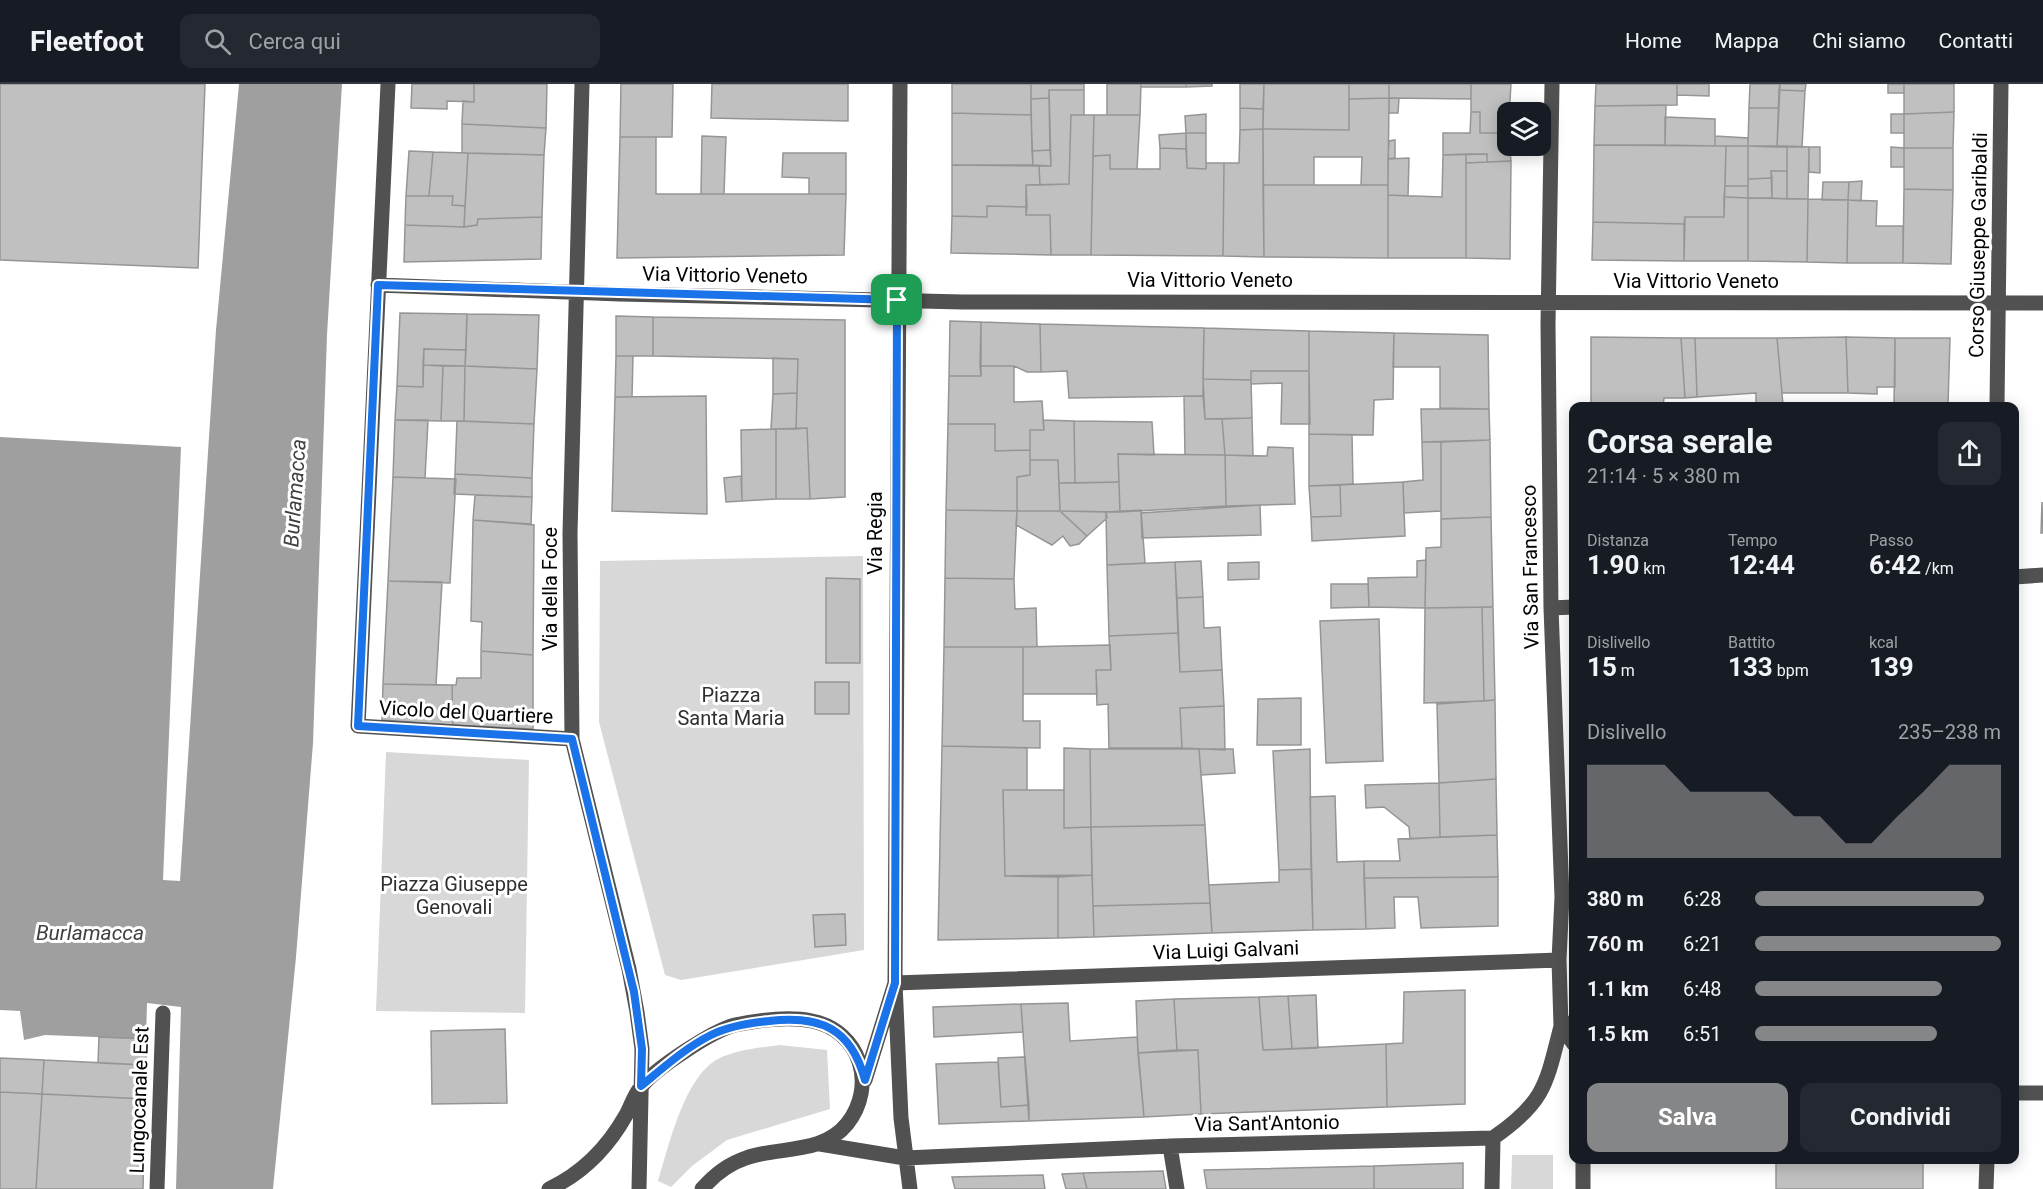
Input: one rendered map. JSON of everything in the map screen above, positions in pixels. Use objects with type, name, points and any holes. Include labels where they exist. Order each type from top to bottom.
[{"type":"street","points":[[378,285],[388,84]]},
{"type":"street","name":"Via della Foce","points":[[582,84],[570,533],[572,739],[634,992],[642,1049],[639,1189]]},
{"type":"street","name":"Via Regia","points":[[900,84],[895,983],[904,1158],[910,1189]]},
{"type":"street","name":"Via San Francesco","points":[[1552,84],[1549,301],[1551,608],[1568,897],[1559,960],[1567,1024]]},
{"type":"street","name":"Corso Giuseppe Garibaldi","points":[[1997,402],[2001,84]]},
{"type":"street","name":"Via Vittorio Veneto","points":[[378,285],[897,300],[2043,303]]},
{"type":"street","name":"Vicolo del Quartiere","points":[[378,285],[358,726],[572,739]]},
{"type":"street","points":[[2019,577],[2043,575]]},
{"type":"street","points":[[1551,608],[1569,606]]},
{"type":"street","name":"Via Luigi Galvani","points":[[895,983],[1559,960]]},
{"type":"street","name":"Via Regia","points":[[865,1080],[895,983]]},
{"type":"street","name":"Lungocanale Est","points":[[157,1189],[163,1013]]},
{"type":"street","points":[[549,1189],[578,1172],[613,1137],[641,1086],[684,1052],[721,1030],[735,1025],[786,1019],[821,1024],[844,1038],[860,1064],[865,1080],[855,1110],[847,1125],[820,1144]]},
{"type":"street","points":[[1492,1189],[1493,1138],[1524,1116],[1539,1098],[1567,1024]]},
{"type":"street","points":[[2019,1093],[2043,1093]]},
{"type":"street","name":"Via Sant'Antonio","points":[[904,1158],[1170,1146],[1493,1138]]},
{"type":"street","points":[[702,1189],[713,1176],[746,1158],[820,1144],[904,1158]]},
{"type":"street","points":[[1170,1146],[1177,1189]]},
{"type":"street","points":[[1583,1164],[1583,1189]]},
{"type":"street","points":[[1986,1189],[1987,1164]]},
{"type":"street","points":[[627,1189],[638,1169]]},
{"type":"green space","name":"Piazza Santa Maria","points":[[863,556],[864,950],[681,980],[665,975],[599,722],[600,561]]},
{"type":"green space","name":"Piazza Giuseppe Genovali","points":[[386,752],[529,760],[525,1013],[376,1011]]},
{"type":"green space","points":[[780,1045],[827,1050],[830,1109],[727,1140],[692,1166],[671,1187],[658,1181],[679,1114],[687,1096],[706,1068],[718,1059],[733,1053]]},
{"type":"green space","points":[[1512,1155],[1553,1155],[1553,1189],[1511,1189]]},
{"type":"water","name":"Burlamacca","points":[[239,84],[342,84],[327,335],[313,743],[296,957],[273,1189],[176,1189],[181,1007],[147,1003],[146,1039],[45,1035],[24,1040],[20,1011],[0,1010],[0,437],[181,447],[163,880],[180,881],[216,330]]},
{"type":"building","points":[[0,84],[205,84],[198,268],[0,260]]},
{"type":"building","points":[[412,84],[474,84],[474,102],[447,101],[447,109],[411,108]]},
{"type":"building","points":[[474,84],[547,84],[546,128],[462,124],[463,101],[474,102]]},
{"type":"building","points":[[621,84],[673,84],[672,137],[620,137]]},
{"type":"building","points":[[712,84],[848,84],[848,121],[711,118]]},
{"type":"building","points":[[952,84],[1031,84],[1031,115],[952,113]]},
{"type":"building","points":[[1031,84],[1084,84],[1084,90],[1049,90],[1049,98],[1031,99]]},
{"type":"building","points":[[1107,84],[1141,84],[1140,115],[1107,115]]},
{"type":"building","points":[[1141,84],[1186,84],[1186,87],[1141,87]]},
{"type":"building","points":[[1186,84],[1212,84],[1212,86],[1186,87]]},
{"type":"building","points":[[1240,84],[1264,84],[1263,109],[1240,108]]},
{"type":"building","points":[[1264,84],[1349,84],[1349,130],[1263,129]]},
{"type":"building","points":[[1349,84],[1389,84],[1389,98],[1349,99]]},
{"type":"building","points":[[1389,84],[1471,84],[1471,99],[1389,98]]},
{"type":"building","points":[[1471,84],[1511,84],[1510,102],[1497,102],[1497,133],[1480,133],[1480,112],[1471,112]]},
{"type":"building","points":[[1596,84],[1677,84],[1677,105],[1595,106]]},
{"type":"building","points":[[1677,84],[1709,84],[1709,96],[1677,95]]},
{"type":"building","points":[[1750,84],[1780,84],[1779,108],[1749,108]]},
{"type":"building","points":[[1780,84],[1806,84],[1805,91],[1779,90]]},
{"type":"building","points":[[1888,84],[1904,84],[1904,93],[1888,93]]},
{"type":"building","points":[[1904,84],[1954,84],[1954,112],[1904,114]]},
{"type":"building","points":[[1049,90],[1084,90],[1084,115],[1071,115],[1069,184],[1040,185],[1039,166],[1051,166]]},
{"type":"building","points":[[1779,90],[1805,91],[1802,147],[1777,147]]},
{"type":"building","points":[[1049,98],[1050,150],[1032,151],[1031,99]]},
{"type":"building","points":[[1389,98],[1399,98],[1398,113],[1389,113]]},
{"type":"building","points":[[1389,98],[1388,185],[1361,185],[1362,157],[1314,157],[1314,185],[1263,185],[1263,129],[1349,130],[1349,99]]},
{"type":"building","points":[[1666,105],[1665,145],[1594,145],[1595,106]]},
{"type":"building","points":[[1240,108],[1263,109],[1263,129],[1240,130]]},
{"type":"building","points":[[1749,108],[1779,108],[1777,147],[1748,146]]},
{"type":"building","points":[[1471,112],[1480,112],[1480,133],[1497,133],[1497,156],[1510,156],[1511,161],[1487,162],[1487,154],[1443,155],[1443,133],[1470,133]]},
{"type":"building","points":[[1954,112],[1953,148],[1904,148],[1904,114]]},
{"type":"building","points":[[952,113],[1031,115],[1033,165],[952,165]]},
{"type":"building","points":[[1206,114],[1206,133],[1186,133],[1185,116]]},
{"type":"building","points":[[1891,114],[1904,114],[1904,133],[1891,133]]},
{"type":"building","points":[[1071,115],[1094,115],[1091,255],[1051,255],[1050,215],[1026,215],[1026,185],[1069,184]]},
{"type":"building","points":[[1094,115],[1140,115],[1137,169],[1110,169],[1110,155],[1093,156]]},
{"type":"building","points":[[1665,117],[1715,119],[1715,146],[1665,145]]},
{"type":"building","points":[[462,124],[546,128],[544,155],[462,153]]},
{"type":"building","points":[[1263,129],[1264,257],[1223,256],[1224,163],[1239,163],[1240,130]]},
{"type":"building","points":[[1186,133],[1206,133],[1206,169],[1187,168]]},
{"type":"building","points":[[1186,133],[1186,149],[1160,148],[1159,135]]},
{"type":"building","points":[[702,136],[726,137],[724,194],[701,194]]},
{"type":"building","points":[[1715,136],[1748,138],[1748,146],[1715,146]]},
{"type":"building","points":[[620,137],[656,137],[656,194],[846,194],[844,255],[617,258]]},
{"type":"building","points":[[1395,140],[1395,158],[1388,159],[1389,141]]},
{"type":"building","points":[[1594,145],[1726,146],[1724,217],[1685,217],[1684,224],[1593,222]]},
{"type":"building","points":[[1726,146],[1748,146],[1748,186],[1725,186]]},
{"type":"building","points":[[1748,146],[1787,146],[1787,171],[1771,171],[1772,178],[1748,179]]},
{"type":"building","points":[[1787,146],[1809,147],[1808,199],[1787,199]]},
{"type":"building","points":[[1809,147],[1820,147],[1820,173],[1809,172]]},
{"type":"building","points":[[1891,147],[1904,148],[1904,167],[1891,167]]},
{"type":"building","points":[[1160,148],[1186,149],[1187,168],[1206,169],[1206,163],[1224,163],[1223,256],[1091,255],[1093,156],[1110,155],[1110,169],[1160,169]]},
{"type":"building","points":[[1904,148],[1953,148],[1953,190],[1904,189]]},
{"type":"building","points":[[1050,150],[1051,166],[1033,165],[1032,151]]},
{"type":"building","points":[[409,151],[433,152],[429,196],[406,196]]},
{"type":"building","points":[[433,152],[468,153],[465,206],[452,205],[453,196],[429,196]]},
{"type":"building","points":[[468,153],[544,155],[542,217],[478,219],[477,225],[464,227]]},
{"type":"building","points":[[783,153],[846,153],[846,194],[809,194],[809,178],[782,177]]},
{"type":"building","points":[[1466,154],[1466,258],[1388,258],[1388,195],[1442,197],[1443,155]]},
{"type":"building","points":[[1466,154],[1487,154],[1487,162],[1466,163]]},
{"type":"building","points":[[1409,158],[1408,196],[1388,195],[1388,159]]},
{"type":"building","points":[[1511,161],[1510,259],[1466,258],[1466,163]]},
{"type":"building","points":[[952,165],[1039,166],[1040,185],[1026,185],[1027,207],[987,206],[987,217],[952,216]]},
{"type":"building","points":[[1771,171],[1787,171],[1787,199],[1772,198]]},
{"type":"building","points":[[1772,178],[1772,198],[1748,198],[1748,179]]},
{"type":"building","points":[[1862,181],[1861,201],[1848,200],[1849,182]]},
{"type":"building","points":[[1823,182],[1849,182],[1848,200],[1822,200]]},
{"type":"building","points":[[1263,185],[1388,185],[1388,258],[1264,257]]},
{"type":"building","points":[[1725,186],[1748,186],[1748,198],[1724,197]]},
{"type":"building","points":[[1904,189],[1953,190],[1951,264],[1903,263]]},
{"type":"building","points":[[406,196],[453,196],[452,205],[465,206],[464,227],[405,225]]},
{"type":"building","points":[[1724,197],[1748,198],[1748,261],[1684,261],[1685,217],[1724,217]]},
{"type":"building","points":[[1748,198],[1808,199],[1807,262],[1748,261]]},
{"type":"building","points":[[1808,199],[1848,200],[1847,263],[1807,262]]},
{"type":"building","points":[[1848,200],[1877,201],[1876,226],[1903,226],[1903,263],[1847,263]]},
{"type":"building","points":[[987,206],[1027,207],[1026,215],[1050,215],[1051,255],[951,253],[952,216],[987,217]]},
{"type":"building","points":[[542,217],[541,259],[404,262],[405,225],[464,227],[477,225],[478,219]]},
{"type":"building","points":[[1593,222],[1684,224],[1684,261],[1592,260]]},
{"type":"building","points":[[400,313],[467,314],[466,350],[424,349],[423,387],[397,386]]},
{"type":"building","points":[[467,314],[539,315],[537,369],[465,366]]},
{"type":"building","points":[[616,316],[653,317],[653,356],[616,356]]},
{"type":"building","points":[[653,317],[845,320],[845,497],[810,499],[807,428],[796,429],[798,359],[653,356]]},
{"type":"building","points":[[950,321],[981,322],[981,376],[949,376]]},
{"type":"building","points":[[981,322],[1040,324],[1041,372],[1027,372],[1014,366],[980,366]]},
{"type":"building","points":[[1040,324],[1204,328],[1203,396],[1069,398],[1067,371],[1041,372]]},
{"type":"building","points":[[1204,328],[1309,331],[1309,371],[1251,371],[1251,380],[1203,379]]},
{"type":"building","points":[[1309,331],[1394,333],[1393,399],[1374,400],[1373,435],[1309,434]]},
{"type":"building","points":[[1394,333],[1488,335],[1489,409],[1440,408],[1440,367],[1393,367]]},
{"type":"building","points":[[1591,337],[1681,338],[1685,398],[1664,398],[1664,402],[1591,402]]},
{"type":"building","points":[[1846,337],[1895,338],[1895,387],[1877,387],[1877,394],[1848,393]]},
{"type":"building","points":[[1846,337],[1848,393],[1782,393],[1777,338]]},
{"type":"building","points":[[1681,338],[1695,338],[1697,397],[1685,398]]},
{"type":"building","points":[[1695,338],[1777,338],[1783,402],[1756,402],[1756,393],[1697,397]]},
{"type":"building","points":[[1895,338],[1950,338],[1948,402],[1894,402]]},
{"type":"building","points":[[424,349],[466,350],[465,366],[423,365]]},
{"type":"building","points":[[616,356],[633,356],[632,397],[615,397]]},
{"type":"building","points":[[773,358],[798,359],[797,393],[773,394]]},
{"type":"building","points":[[423,365],[443,366],[441,421],[395,420],[397,386],[423,387]]},
{"type":"building","points":[[443,366],[465,366],[464,421],[441,421]]},
{"type":"building","points":[[465,366],[537,369],[534,424],[464,421]]},
{"type":"building","points":[[980,366],[1014,366],[1014,402],[1042,401],[1044,430],[1030,430],[1030,450],[995,451],[995,424],[948,424],[949,376],[981,376]]},
{"type":"building","points":[[1251,371],[1309,371],[1310,424],[1281,424],[1282,383],[1251,384]]},
{"type":"building","points":[[1203,379],[1251,380],[1252,418],[1205,419]]},
{"type":"building","points":[[797,393],[796,429],[771,429],[773,394]]},
{"type":"building","points":[[706,396],[707,514],[612,511],[615,397]]},
{"type":"building","points":[[1184,396],[1203,396],[1205,419],[1222,419],[1225,455],[1185,455]]},
{"type":"building","points":[[1421,409],[1489,409],[1490,440],[1422,442]]},
{"type":"building","points":[[1252,418],[1253,456],[1225,455],[1222,419]]},
{"type":"building","points":[[395,420],[428,420],[425,478],[393,477]]},
{"type":"building","points":[[1043,420],[1074,421],[1075,483],[1059,483],[1058,460],[1030,460],[1030,430],[1044,430]]},
{"type":"building","points":[[457,421],[534,424],[532,478],[455,474]]},
{"type":"building","points":[[1074,421],[1152,422],[1154,455],[1118,454],[1119,482],[1075,483]]},
{"type":"building","points":[[948,424],[995,424],[995,451],[1030,450],[1030,475],[1017,477],[1017,511],[946,510]]},
{"type":"building","points":[[807,428],[810,499],[776,499],[776,429]]},
{"type":"building","points":[[776,429],[776,499],[742,501],[741,430]]},
{"type":"building","points":[[1309,434],[1352,435],[1353,484],[1309,486]]},
{"type":"building","points":[[1490,440],[1491,517],[1441,519],[1441,442]]},
{"type":"building","points":[[1422,442],[1441,442],[1441,511],[1404,513],[1403,482],[1423,480]]},
{"type":"building","points":[[1268,447],[1293,448],[1295,504],[1226,506],[1225,455],[1267,456]]},
{"type":"building","points":[[1118,454],[1225,455],[1226,506],[1120,512]]},
{"type":"building","points":[[1030,460],[1058,460],[1060,511],[1017,511],[1017,477],[1030,475]]},
{"type":"building","points":[[455,474],[532,478],[532,497],[454,494]]},
{"type":"building","points":[[741,476],[742,501],[726,502],[724,478]]},
{"type":"building","points":[[393,477],[456,479],[450,583],[388,581]]},
{"type":"building","points":[[1119,482],[1120,512],[1060,511],[1059,483]]},
{"type":"building","points":[[1403,482],[1405,536],[1312,541],[1311,517],[1341,516],[1340,485]]},
{"type":"building","points":[[1340,485],[1341,516],[1311,517],[1309,486]]},
{"type":"building","points":[[475,495],[532,497],[531,524],[473,520]]},
{"type":"building","points":[[2042,502],[2043,533],[2041,533]]},
{"type":"building","points":[[1260,505],[1261,535],[1142,538],[1141,513]]},
{"type":"building","points":[[946,510],[1017,511],[1014,579],[945,578]]},
{"type":"building","points":[[1141,510],[1145,563],[1107,565],[1106,512]]},
{"type":"building","points":[[1017,511],[1060,511],[1087,536],[1079,544],[1070,546],[1063,536],[1052,545],[1016,525]]},
{"type":"building","points":[[1060,511],[1106,512],[1107,518],[1087,536]]},
{"type":"building","points":[[1491,517],[1493,607],[1425,608],[1426,548],[1441,547],[1441,519]]},
{"type":"building","points":[[473,520],[534,525],[533,655],[481,651],[482,622],[471,621]]},
{"type":"building","points":[[1426,560],[1425,608],[1369,607],[1368,578],[1417,577],[1417,561]]},
{"type":"building","points":[[1201,561],[1203,597],[1177,598],[1175,562]]},
{"type":"building","points":[[1175,562],[1178,633],[1109,636],[1107,565]]},
{"type":"building","points":[[1259,562],[1259,579],[1228,580],[1228,563]]},
{"type":"building","points":[[826,578],[860,579],[860,663],[826,663]]},
{"type":"building","points":[[945,578],[1014,579],[1015,609],[1036,608],[1037,647],[944,647]]},
{"type":"building","points":[[388,581],[442,582],[436,685],[383,684]]},
{"type":"building","points":[[1331,584],[1368,584],[1369,607],[1331,608]]},
{"type":"building","points":[[1203,597],[1204,628],[1220,627],[1222,670],[1180,672],[1177,598]]},
{"type":"building","points":[[1482,607],[1484,701],[1424,703],[1425,608]]},
{"type":"building","points":[[1482,607],[1493,607],[1495,700],[1484,701]]},
{"type":"building","points":[[1379,619],[1383,761],[1326,763],[1320,621]]},
{"type":"building","points":[[1178,633],[1180,672],[1222,670],[1224,706],[1180,708],[1182,748],[1109,748],[1108,704],[1097,705],[1096,670],[1111,670],[1109,636]]},
{"type":"building","points":[[1110,645],[1111,670],[1096,670],[1097,694],[1023,694],[1023,647]]},
{"type":"building","points":[[944,647],[1023,647],[1023,721],[1040,721],[1040,748],[942,746]]},
{"type":"building","points":[[481,651],[533,655],[533,729],[453,725],[452,685],[456,685],[457,678],[481,678]]},
{"type":"building","points":[[815,682],[849,682],[849,714],[815,714]]},
{"type":"building","points":[[383,684],[452,685],[453,725],[382,720]]},
{"type":"building","points":[[1301,698],[1301,745],[1257,745],[1258,699]]},
{"type":"building","points":[[1495,700],[1496,779],[1439,783],[1437,704]]},
{"type":"building","points":[[1224,706],[1225,750],[1182,748],[1180,708]]},
{"type":"building","points":[[942,746],[1027,748],[1027,790],[1003,790],[1005,876],[1058,877],[1058,938],[938,940]]},
{"type":"building","points":[[1064,748],[1090,749],[1091,827],[1064,828]]},
{"type":"building","points":[[1090,749],[1199,749],[1205,825],[1091,827]]},
{"type":"building","points":[[1199,749],[1233,749],[1235,773],[1201,775]]},
{"type":"building","points":[[1310,749],[1311,869],[1279,870],[1273,751]]},
{"type":"building","points":[[1496,779],[1497,835],[1440,837],[1439,783]]},
{"type":"building","points":[[1439,783],[1440,837],[1410,839],[1409,827],[1384,807],[1366,808],[1365,785]]},
{"type":"building","points":[[1003,790],[1064,790],[1064,828],[1091,827],[1092,875],[1005,876]]},
{"type":"building","points":[[1335,796],[1337,862],[1364,861],[1366,929],[1313,930],[1310,797]]},
{"type":"building","points":[[1205,825],[1210,903],[1093,906],[1091,827]]},
{"type":"building","points":[[1497,835],[1498,877],[1364,878],[1364,861],[1400,861],[1398,839]]},
{"type":"building","points":[[1311,869],[1313,930],[1212,933],[1209,885],[1279,882],[1279,870]]},
{"type":"building","points":[[1092,875],[1094,937],[1058,938],[1058,877]]},
{"type":"building","points":[[1498,877],[1498,926],[1421,928],[1418,897],[1394,897],[1395,928],[1366,929],[1364,878]]},
{"type":"building","points":[[1210,903],[1212,933],[1094,937],[1093,906]]},
{"type":"building","points":[[845,914],[846,945],[815,947],[813,915]]},
{"type":"building","points":[[1465,990],[1465,1104],[1387,1107],[1386,1044],[1403,1043],[1404,992]]},
{"type":"building","points":[[1316,995],[1318,1048],[1292,1049],[1288,996]]},
{"type":"building","points":[[1288,996],[1292,1049],[1263,1050],[1259,997]]},
{"type":"building","points":[[1259,997],[1263,1050],[1386,1044],[1387,1107],[1201,1114],[1198,1050],[1177,1050],[1174,999]]},
{"type":"building","points":[[1174,999],[1177,1050],[1138,1053],[1136,1001]]},
{"type":"building","points":[[1068,1003],[1070,1041],[1137,1037],[1144,1117],[1029,1121],[1021,1004]]},
{"type":"building","points":[[1021,1004],[1023,1032],[934,1037],[933,1007]]},
{"type":"building","points":[[505,1029],[507,1103],[432,1104],[431,1031]]},
{"type":"building","points":[[99,1037],[146,1039],[146,1065],[98,1063]]},
{"type":"building","points":[[1198,1050],[1201,1114],[1144,1117],[1138,1053]]},
{"type":"building","points":[[1025,1057],[1029,1105],[1001,1107],[998,1058]]},
{"type":"building","points":[[0,1058],[44,1060],[42,1094],[0,1092]]},
{"type":"building","points":[[44,1060],[146,1065],[145,1099],[42,1094]]},
{"type":"building","points":[[998,1062],[1001,1107],[1029,1105],[1029,1121],[939,1124],[936,1064]]},
{"type":"building","points":[[0,1092],[42,1094],[36,1189],[0,1189]]},
{"type":"building","points":[[42,1094],[145,1099],[143,1189],[36,1189]]},
{"type":"building","points":[[1463,1163],[1463,1189],[1374,1189],[1374,1166]]},
{"type":"building","points":[[1776,1164],[1923,1164],[1923,1189],[1776,1189]]},
{"type":"building","points":[[1374,1166],[1374,1189],[1207,1189],[1204,1170]]},
{"type":"building","points":[[1163,1171],[1166,1189],[1087,1189],[1083,1173]]},
{"type":"building","points":[[1083,1173],[1087,1189],[1066,1189],[1062,1174]]},
{"type":"building","points":[[1043,1175],[1045,1189],[955,1189],[952,1177]]},
{"type":"route","points":[[378,285],[620,294],[897,300],[895,983],[865,1080],[860,1064],[844,1038],[828,1026],[795,1019],[735,1025],[721,1030],[684,1052],[641,1086],[642,1049],[634,992],[572,739],[358,726],[378,285]]}]
